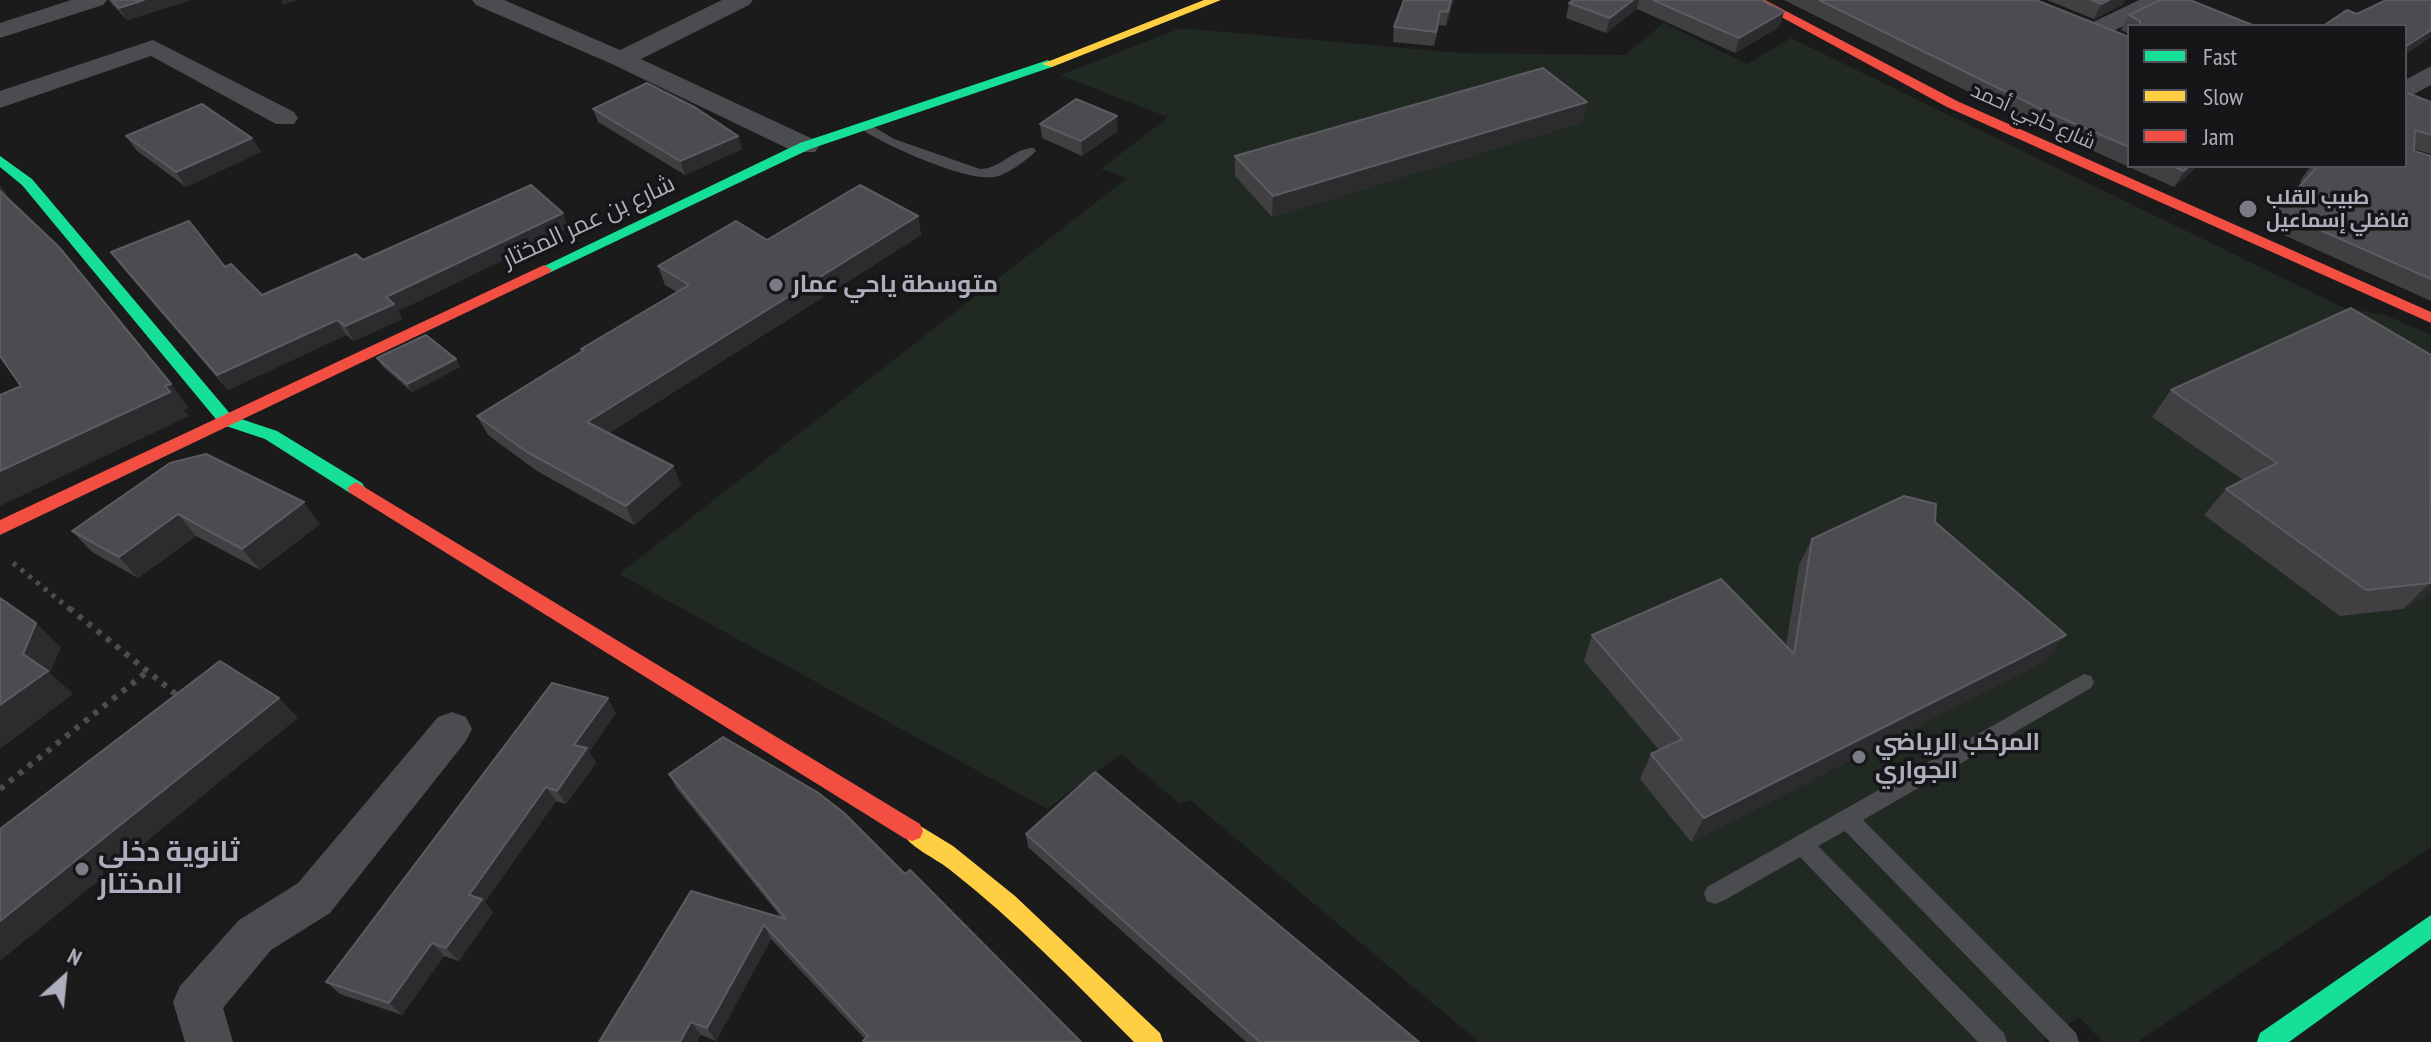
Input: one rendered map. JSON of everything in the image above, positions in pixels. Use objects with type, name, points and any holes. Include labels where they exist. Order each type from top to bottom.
[{"type":"street","points":[[0,31],[95,0]]},
{"type":"street","points":[[487,0],[805,146]]},
{"type":"street","points":[[621,59],[741,0]]},
{"type":"street","name":"شارع بن عمر المختار","points":[[0,528],[805,146],[1071,56],[1215,0]]},
{"type":"street","name":"شارع حاجي أحمد","points":[[1756,0],[1952,104],[2431,318]]},
{"type":"street","points":[[2094,31],[2158,0]]},
{"type":"street","points":[[2069,20],[2127,44]]},
{"type":"street","points":[[0,100],[153,47],[285,118]]},
{"type":"street","points":[[2407,90],[2431,74]]},
{"type":"street","points":[[0,160],[27,182],[226,420],[271,435],[941,849],[1039,933],[1151,1042]]},
{"type":"street","points":[[209,1042],[197,1002],[255,935],[314,898],[452,729]]},
{"type":"street","points":[[2269,1042],[2431,926]]},
{"type":"lane","points":[[866,126],[889,142],[979,173],[994,173],[1029,151]]},
{"type":"lane","points":[[1715,894],[2084,682]]},
{"type":"lane","points":[[1847,818],[2067,1042]]},
{"type":"lane","points":[[1802,844],[1995,1042]]},
{"type":"path","points":[[5,556],[177,695]]},
{"type":"path","points":[[0,789],[148,671]]},
{"type":"shaded area","points":[[1664,23],[1747,64],[1791,38],[2344,308],[2385,315],[2431,335],[2431,847],[2137,1042],[2103,1042],[2079,1017],[2041,1042],[1479,1042],[1190,800],[1180,804],[1121,754],[1047,809],[619,574],[1127,178],[1101,169],[1168,117],[1060,75],[1181,28],[1461,53],[1625,55]]},
{"type":"building","points":[[112,0],[144,0],[119,8]]},
{"type":"building","points":[[1404,0],[1451,0],[1448,12],[1440,11],[1436,32],[1394,27]]},
{"type":"building","points":[[1573,0],[1633,0],[1610,18],[1569,3]]},
{"type":"building","points":[[1653,0],[1761,0],[1784,12],[1739,38]]},
{"type":"building","points":[[1819,0],[2036,0],[2127,36],[2127,146],[2043,110]]},
{"type":"building","points":[[2160,0],[2190,0],[2250,24],[2140,24],[2129,15]]},
{"type":"building","points":[[2386,0],[2431,0],[2431,30],[2407,46],[2407,24],[2326,24],[2347,10],[2357,14]]},
{"type":"building","points":[[1543,68],[1587,102],[1273,196],[1235,156]]},
{"type":"building","points":[[647,83],[696,108],[738,136],[680,161],[593,109]]},
{"type":"building","points":[[2407,93],[2431,102],[2431,135],[2415,130],[2414,151],[2431,156],[2431,279],[2277,211],[2316,168],[2407,168]]},
{"type":"building","points":[[1076,99],[1117,116],[1081,141],[1040,124]]},
{"type":"building","points":[[202,104],[252,138],[176,172],[126,136]]},
{"type":"building","points":[[531,185],[563,213],[386,297],[394,304],[345,326],[337,320],[217,375],[111,252],[189,221],[225,267],[231,264],[262,295],[356,254],[363,260]]},
{"type":"building","points":[[860,185],[918,216],[587,422],[673,466],[626,506],[527,452],[477,416],[689,285],[658,266],[736,221],[767,240]]},
{"type":"building","points":[[0,191],[59,247],[171,384],[165,386],[170,392],[0,471],[0,395],[21,386],[0,356]]},
{"type":"building","points":[[2351,308],[2431,355],[2430,583],[2366,590],[2226,489],[2277,463],[2171,390]]},
{"type":"building","points":[[426,335],[456,359],[407,384],[377,358]]},
{"type":"building","points":[[206,454],[304,502],[242,549],[178,514],[119,557],[72,531],[170,463]]},
{"type":"building","points":[[1904,496],[1936,504],[1935,522],[2066,635],[1704,818],[1651,754],[1682,739],[1592,635],[1721,579],[1794,654],[1812,539]]},
{"type":"building","points":[[0,598],[36,623],[23,654],[48,671],[0,705]]},
{"type":"building","points":[[220,661],[279,698],[0,921],[0,829]]},
{"type":"building","points":[[552,683],[608,698],[574,745],[587,748],[557,791],[546,787],[469,895],[482,899],[446,948],[432,943],[389,1003],[326,982]]},
{"type":"building","points":[[723,737],[817,792],[843,812],[905,874],[910,870],[1081,1042],[864,1042],[868,1036],[764,925],[707,1028],[691,1022],[680,1042],[599,1042],[691,891],[786,919],[669,774]]},
{"type":"building","points":[[1095,772],[1419,1042],[1260,1042],[1026,834]]},
{"type":"traffic: fast","points":[[544,270],[805,146],[1048,64]]},
{"type":"traffic: fast","points":[[0,160],[27,182],[226,420],[271,435],[356,488]]},
{"type":"traffic: fast","points":[[2269,1042],[2431,926]]},
{"type":"traffic: slow","points":[[1048,64],[1215,0]]},
{"type":"traffic: slow","points":[[912,831],[977,877],[1007,903],[1151,1042]]},
{"type":"traffic: jam","points":[[1756,0],[1952,104],[2431,318]]},
{"type":"traffic: jam","points":[[0,528],[544,270]]},
{"type":"traffic: jam","points":[[356,488],[912,831]]},
{"type":"place","name":"طبيب القلب فاضلي إسماعيل","points":[[2248,209]]},
{"type":"place","name":"متوسطة ياحي عمار","points":[[776,285]]},
{"type":"place","name":"المركب الرياضي الجواري","points":[[1859,757]]},
{"type":"place","name":"ثانوية دخلي المختار","points":[[82,869]]}]
